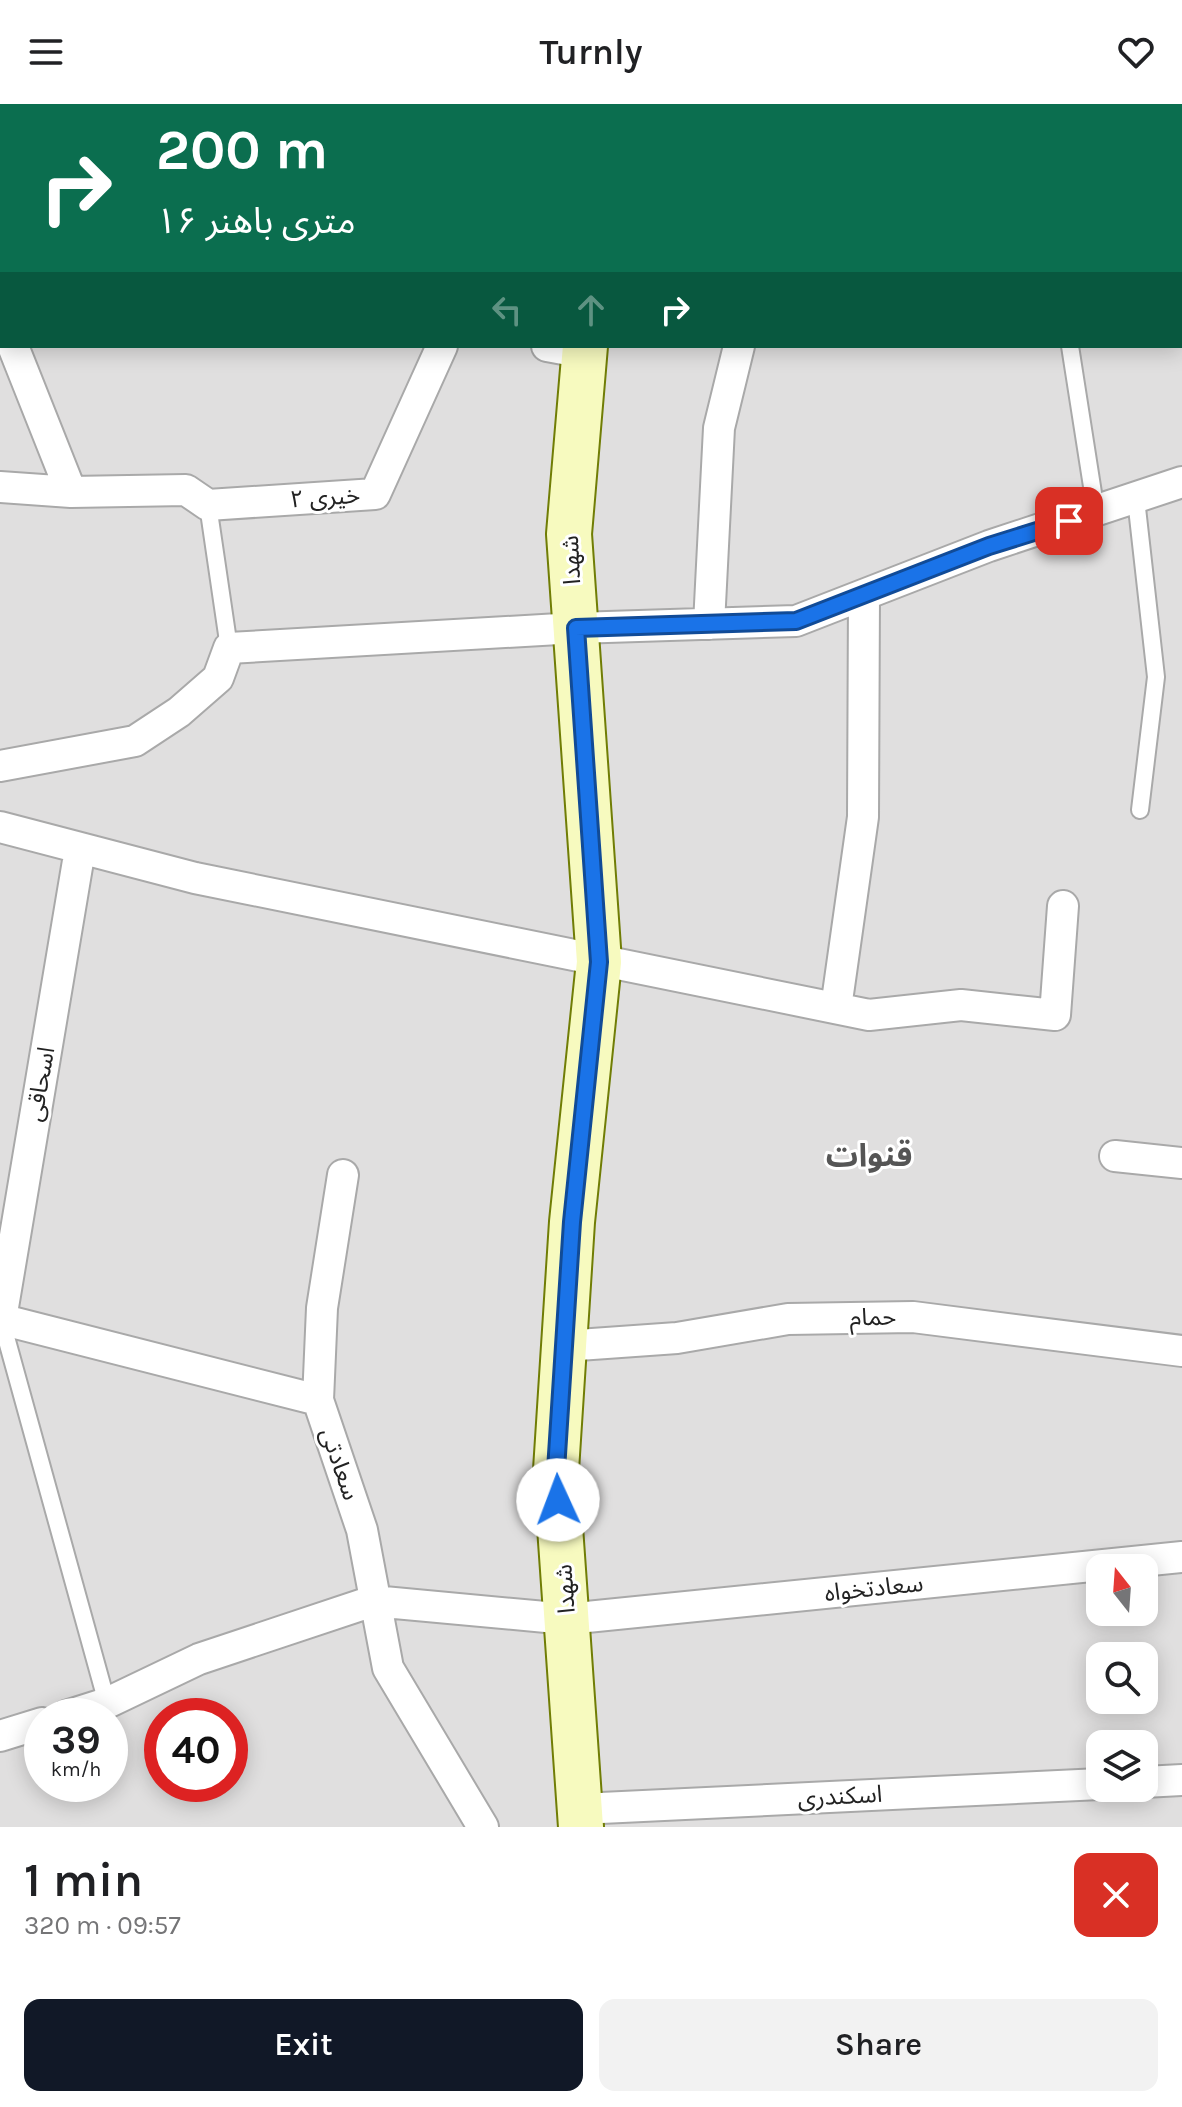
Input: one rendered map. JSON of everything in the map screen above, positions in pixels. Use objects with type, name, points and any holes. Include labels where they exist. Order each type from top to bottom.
[{"type":"street","points":[[14,348],[71,492]]},
{"type":"street","name":"خیری ۲","points":[[208,505],[375,494],[441,348]]},
{"type":"street","name":"شهدا","points":[[572,348],[569,534],[599,962],[572,1222],[556,1470],[581,1818]]},
{"type":"street","points":[[709,624],[719,428],[739,348]]},
{"type":"street","points":[[0,766],[135,741],[179,712],[218,678],[229,648],[576,628],[796,621],[989,546],[1182,482]]},
{"type":"street","points":[[0,487],[71,492],[186,490],[208,505]]},
{"type":"street","points":[[836,1008],[863,817],[864,595]]},
{"type":"street","points":[[0,827],[195,878],[869,1015],[961,1005],[1055,1015],[1063,906]]},
{"type":"street","name":"اسحاقی","points":[[0,1319],[80,849]]},
{"type":"street","points":[[1115,1156],[1182,1163]]},
{"type":"street","points":[[318,1400],[322,1308],[343,1175]]},
{"type":"street","name":"حمام","points":[[564,1346],[677,1338],[788,1319],[913,1317],[1182,1351]]},
{"type":"street","name":"سعادتی","points":[[0,1319],[318,1400],[362,1530],[388,1668],[483,1827]]},
{"type":"street","name":"سعادتخواه","points":[[373,1601],[567,1619],[1182,1557]]},
{"type":"street","points":[[117,1698],[199,1659],[373,1601]]},
{"type":"street","points":[[0,1736],[24,1729]]},
{"type":"street","points":[[1158,1781],[1182,1780]]},
{"type":"street","name":"اسکندری","points":[[581,1818],[1086,1785]]},
{"type":"lane","points":[[1070,348],[1096,512]]},
{"type":"lane","points":[[1136,499],[1156,677],[1140,810]]},
{"type":"lane","points":[[208,505],[229,648]]},
{"type":"lane","points":[[0,1319],[106,1698]]},
{"type":"shaded area","name":"قنوات","points":[[0,348],[1182,348],[1182,1827],[0,1827]]},
{"type":"district","name":"قنوات","points":[[869,1155]]},
{"type":"route","points":[[558,1500],[556,1470],[572,1222],[599,962],[576,628],[796,621],[989,546],[1069,521]]}]
